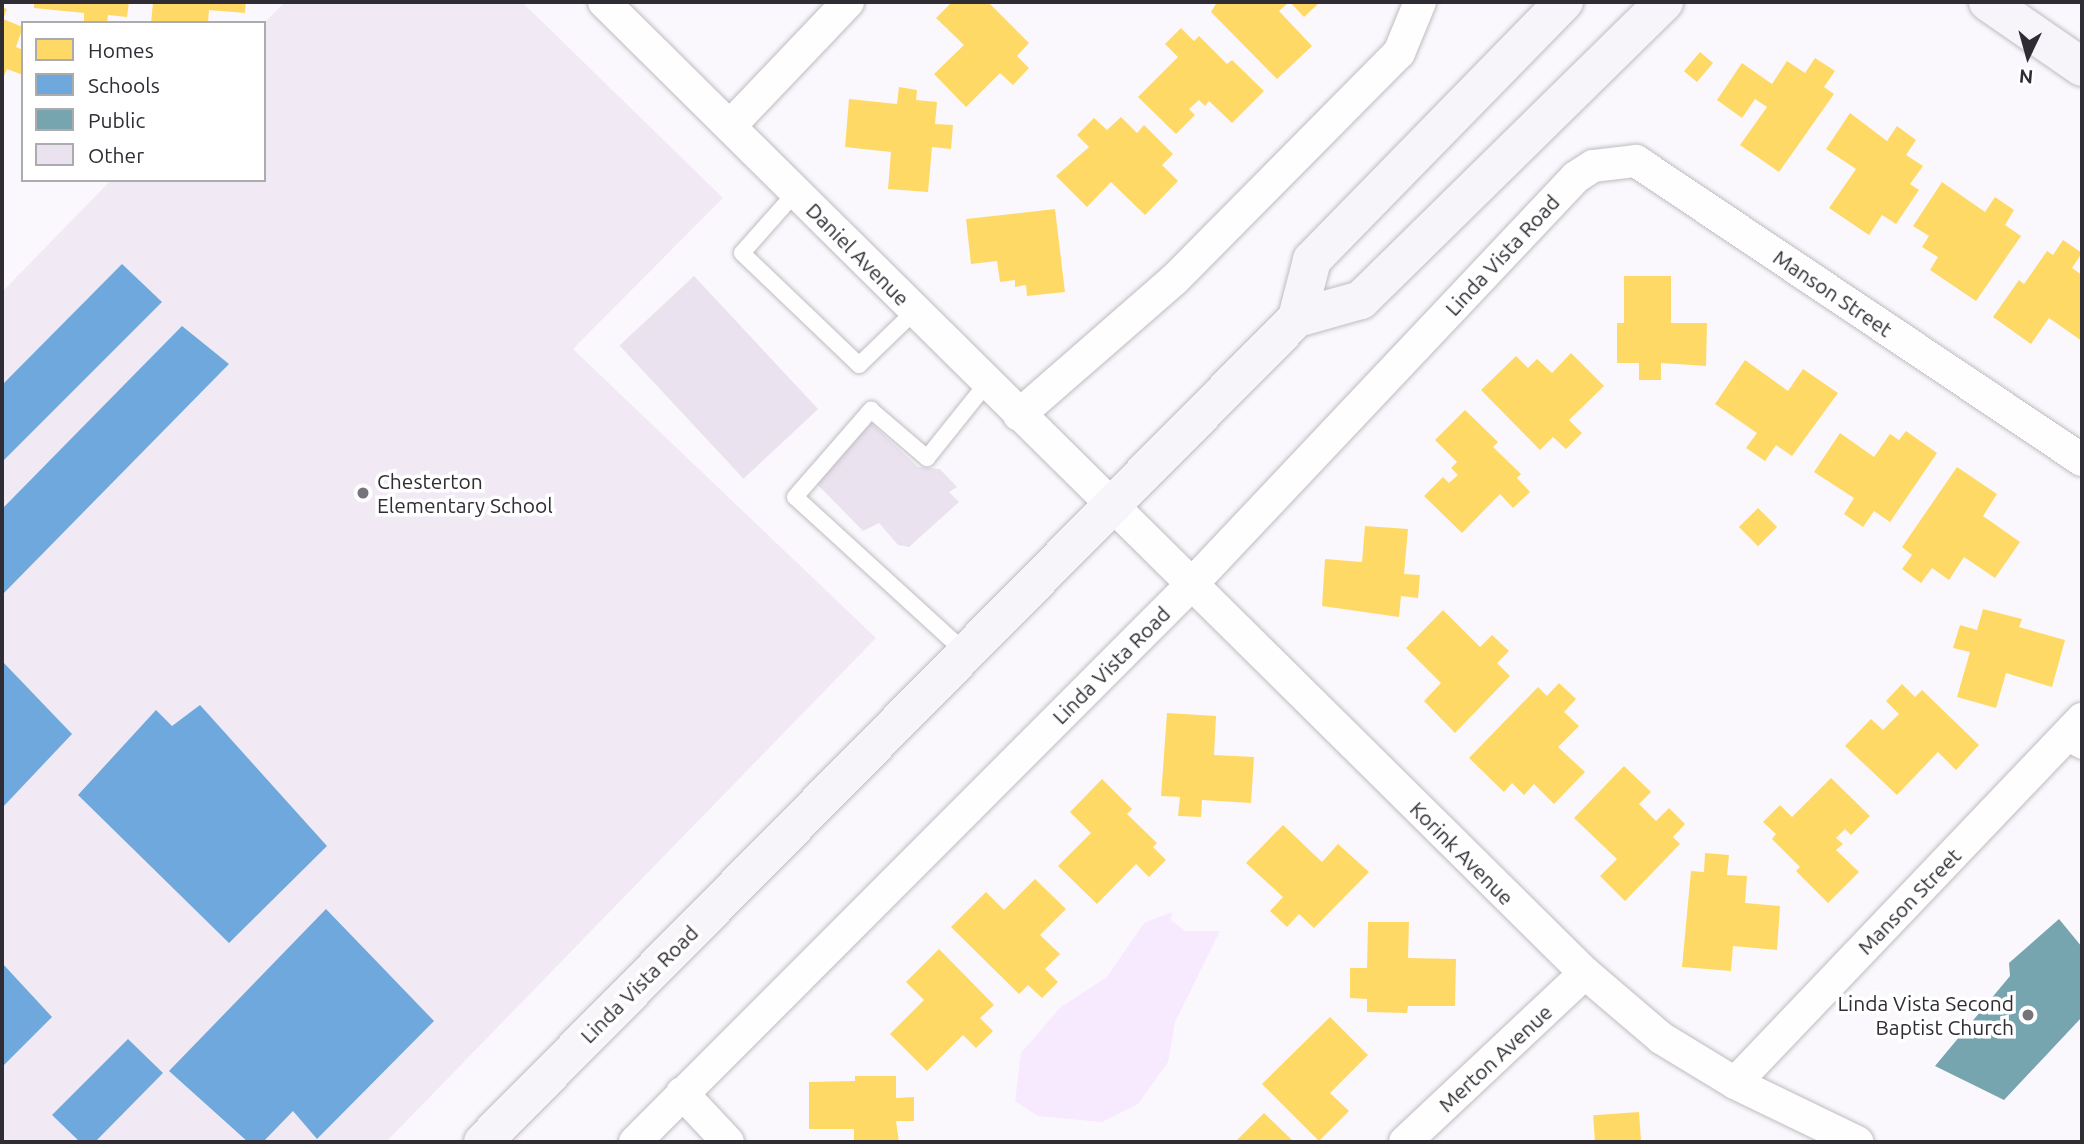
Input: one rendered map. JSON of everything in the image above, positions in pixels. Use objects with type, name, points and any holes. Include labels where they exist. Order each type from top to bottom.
[{"type":"main road","points":[[1297,318],[1312,260],[1564,2]]},
{"type":"main road","name":"Linda Vista Road","points":[[483,1142],[1297,318],[1361,300],[1664,2]]},
{"type":"main road","points":[[1988,2],[2082,67]]},
{"type":"street","name":"Daniel Avenue","points":[[604,2],[732,124],[796,192],[1110,507]]},
{"type":"street","points":[[732,124],[848,2]]},
{"type":"street","points":[[1019,415],[1174,280],[1389,63],[1398,53],[1420,2]]},
{"type":"street","name":"Manson Street","points":[[1576,177],[1593,166],[1636,161],[2082,460]]},
{"type":"street","name":"Linda Vista Road","points":[[635,1142],[1190,586],[1576,177]]},
{"type":"street","name":"Korink Avenue","points":[[1110,507],[1585,974],[1661,1038],[1735,1083],[1857,1142]]},
{"type":"street","name":"Manson Street","points":[[1735,1083],[2075,737]]},
{"type":"street","name":"Merton Avenue","points":[[1405,1142],[1585,974]]},
{"type":"street","points":[[682,1093],[728,1142]]},
{"type":"lane","points":[[796,192],[742,253],[859,365],[915,311]]},
{"type":"lane","points":[[965,653],[795,497],[871,410],[927,458],[987,383]]},
{"type":"shaded area","name":"Chesterton Elementary School","points":[[285,2],[522,2],[723,198],[573,349],[876,638],[386,1142],[2,1142],[2,292],[109,182],[266,182],[266,21]]},
{"type":"shaded area","points":[[1172,912],[1171,920],[1185,931],[1220,931],[1175,1022],[1168,1062],[1138,1104],[1102,1122],[1038,1116],[1015,1101],[1021,1053],[1061,1007],[1107,977],[1144,923]]},
{"type":"building: Homes","points":[[34,2],[129,2],[127,17],[108,15],[107,21],[84,21],[84,13],[34,8]]},
{"type":"building: Homes","points":[[153,2],[246,2],[245,13],[209,10],[208,21],[151,21]]},
{"type":"building: Homes","points":[[952,2],[988,2],[1029,43],[1017,56],[1029,68],[1013,85],[1000,73],[966,107],[934,74],[964,45],[936,18]]},
{"type":"building: Homes","points":[[1217,2],[1289,2],[1279,11],[1312,46],[1277,79],[1211,12]]},
{"type":"building: Homes","points":[[1290,2],[1320,2],[1304,17]]},
{"type":"building: Homes","points":[[2,7],[7,9],[3,19],[21,26],[16,47],[21,49],[21,74],[7,69],[2,80]]},
{"type":"building: Homes","points":[[1181,28],[1194,41],[1199,36],[1227,64],[1232,60],[1264,91],[1232,123],[1209,101],[1205,106],[1199,100],[1189,109],[1195,115],[1176,134],[1138,97],[1178,57],[1165,44]]},
{"type":"building: Homes","points":[[1700,52],[1713,63],[1697,82],[1684,71]]},
{"type":"building: Homes","points":[[1815,58],[1835,71],[1824,87],[1834,94],[1779,172],[1740,145],[1767,107],[1755,99],[1742,118],[1717,100],[1742,63],[1772,84],[1787,61],[1805,73]]},
{"type":"building: Homes","points":[[899,87],[917,90],[916,100],[937,102],[935,124],[953,125],[951,149],[932,147],[928,192],[888,189],[891,152],[845,147],[849,99],[897,104]]},
{"type":"building: Homes","points":[[1850,113],[1887,141],[1897,126],[1916,140],[1906,155],[1923,166],[1910,184],[1919,190],[1896,224],[1882,215],[1869,235],[1829,208],[1856,169],[1826,149]]},
{"type":"building: Homes","points":[[1121,117],[1137,133],[1144,125],[1173,154],[1162,165],[1178,181],[1145,215],[1111,182],[1087,207],[1056,176],[1089,147],[1077,135],[1094,118],[1107,130]]},
{"type":"building: Homes","points":[[1942,182],[1985,212],[1995,197],[2014,210],[2005,225],[2021,236],[1976,301],[1930,270],[1938,257],[1922,247],[1929,236],[1913,226]]},
{"type":"building: Homes","points":[[1055,209],[1065,292],[1027,296],[1026,285],[1015,287],[1015,280],[1000,282],[997,261],[971,264],[966,219]]},
{"type":"building: Homes","points":[[2063,240],[2082,253],[2072,268],[2082,275],[2082,341],[2049,318],[2031,344],[1993,317],[2019,280],[2024,284],[2047,251],[2053,255]]},
{"type":"building: Homes","points":[[1624,276],[1671,276],[1671,323],[1707,323],[1706,366],[1661,363],[1661,380],[1639,380],[1639,363],[1617,363],[1617,323],[1624,323]]},
{"type":"building: Homes","points":[[1571,353],[1604,386],[1569,420],[1582,433],[1566,449],[1553,437],[1540,450],[1481,390],[1516,356],[1528,368],[1537,359],[1552,373]]},
{"type":"building: Homes","points":[[1745,360],[1788,391],[1803,369],[1838,393],[1792,456],[1776,445],[1765,461],[1746,448],[1757,433],[1715,404]]},
{"type":"building: Homes","points":[[1465,410],[1498,442],[1493,447],[1521,474],[1517,478],[1530,492],[1513,508],[1500,494],[1462,533],[1424,496],[1443,477],[1449,483],[1458,475],[1451,468],[1457,462],[1435,440]]},
{"type":"building: Homes","points":[[1906,431],[1937,453],[1890,522],[1874,511],[1863,527],[1844,514],[1854,498],[1814,472],[1840,433],[1874,457],[1890,434],[1899,440]]},
{"type":"building: Homes","points":[[1957,467],[1997,494],[1983,516],[2020,542],[1995,578],[1964,557],[1949,580],[1932,568],[1921,583],[1902,569],[1912,555],[1902,547]]},
{"type":"building: Homes","points":[[1758,508],[1777,527],[1758,546],[1739,527]]},
{"type":"building: Homes","points":[[1365,526],[1408,529],[1404,574],[1420,575],[1418,598],[1401,596],[1399,617],[1322,606],[1325,559],[1362,562]]},
{"type":"building: Homes","points":[[1983,609],[2022,619],[2019,627],[2065,640],[2052,687],[2006,673],[1996,708],[1957,697],[1970,652],[1953,648],[1960,625],[1977,630]]},
{"type":"building: Homes","points":[[1443,610],[1480,647],[1492,635],[1509,651],[1497,663],[1510,676],[1455,733],[1424,701],[1441,683],[1406,648]]},
{"type":"building: Homes","points":[[1559,683],[1576,699],[1564,712],[1579,726],[1558,747],[1585,772],[1554,804],[1534,784],[1524,795],[1512,783],[1504,792],[1469,758],[1538,687],[1547,696]]},
{"type":"building: Homes","points":[[1902,684],[1915,697],[1922,690],[1979,745],[1956,770],[1938,752],[1897,795],[1845,746],[1871,719],[1883,730],[1899,714],[1886,701]]},
{"type":"building: Homes","points":[[1167,713],[1216,716],[1214,755],[1254,757],[1251,803],[1202,800],[1201,817],[1178,816],[1180,797],[1161,796]]},
{"type":"building: Homes","points":[[1624,766],[1651,792],[1639,804],[1656,821],[1669,808],[1685,824],[1673,837],[1680,844],[1625,901],[1600,876],[1617,859],[1574,818]]},
{"type":"building: Homes","points":[[1831,778],[1870,816],[1851,835],[1845,829],[1836,838],[1843,844],[1836,850],[1859,872],[1828,903],[1796,871],[1800,867],[1772,839],[1776,834],[1763,822],[1780,805],[1792,817]]},
{"type":"building: Homes","points":[[1102,779],[1132,809],[1127,814],[1157,843],[1153,847],[1166,860],[1149,877],[1136,864],[1097,904],[1058,866],[1091,833],[1070,812]]},
{"type":"building: Homes","points":[[1283,825],[1322,862],[1338,844],[1369,872],[1314,928],[1299,914],[1287,927],[1270,911],[1283,897],[1246,863]]},
{"type":"building: Homes","points":[[1705,853],[1729,855],[1727,875],[1747,876],[1745,903],[1780,906],[1777,950],[1733,946],[1731,971],[1682,967],[1691,871],[1704,872]]},
{"type":"building: Homes","points":[[1035,879],[1066,909],[1040,935],[1060,954],[1045,969],[1058,982],[1042,998],[1028,985],[1019,994],[951,927],[986,892],[1004,910]]},
{"type":"building: Homes","points":[[1368,922],[1409,922],[1408,958],[1456,959],[1455,1006],[1408,1006],[1407,1013],[1367,1012],[1367,999],[1350,998],[1350,968],[1367,968]]},
{"type":"building: Homes","points":[[939,949],[994,1005],[980,1018],[993,1031],[976,1048],[963,1035],[927,1071],[890,1034],[924,1000],[906,982]]},
{"type":"building: Homes","points":[[1330,1017],[1368,1055],[1330,1093],[1349,1111],[1319,1141],[1262,1084]]},
{"type":"building: Homes","points":[[855,1076],[896,1076],[896,1098],[914,1097],[914,1121],[896,1121],[899,1142],[854,1142],[854,1129],[809,1129],[809,1082],[855,1081]]},
{"type":"building: Homes","points":[[1639,1112],[1641,1142],[1595,1142],[1593,1115]]},
{"type":"building: Homes","points":[[1264,1113],[1294,1142],[1235,1142]]},
{"type":"building: Schools","points":[[122,264],[162,302],[2,462],[2,385]]},
{"type":"building: Schools","points":[[182,326],[229,364],[2,595],[2,509]]},
{"type":"building: Schools","points":[[2,661],[72,734],[2,808]]},
{"type":"building: Schools","points":[[200,705],[327,846],[229,943],[78,795],[156,710],[172,726]]},
{"type":"building: Schools","points":[[326,909],[434,1021],[317,1139],[293,1111],[263,1142],[248,1142],[169,1071]]},
{"type":"building: Schools","points":[[2,963],[52,1017],[2,1067]]},
{"type":"building: Schools","points":[[128,1039],[163,1073],[95,1142],[80,1142],[52,1115]]},
{"type":"building: Public","points":[[2059,919],[2082,947],[2082,1017],[2004,1100],[1935,1066],[2010,976],[2009,963]]},
{"type":"building: Other","points":[[694,276],[818,409],[744,479],[619,346]]},
{"type":"building: Other","points":[[871,423],[918,467],[940,469],[957,487],[949,492],[959,502],[909,547],[898,545],[879,523],[863,531],[815,482]]},
{"type":"place","name":"Chesterton Elementary School","points":[[363,493]]},
{"type":"place","name":"Linda Vista Second Baptist Church","points":[[2028,1015]]}]
